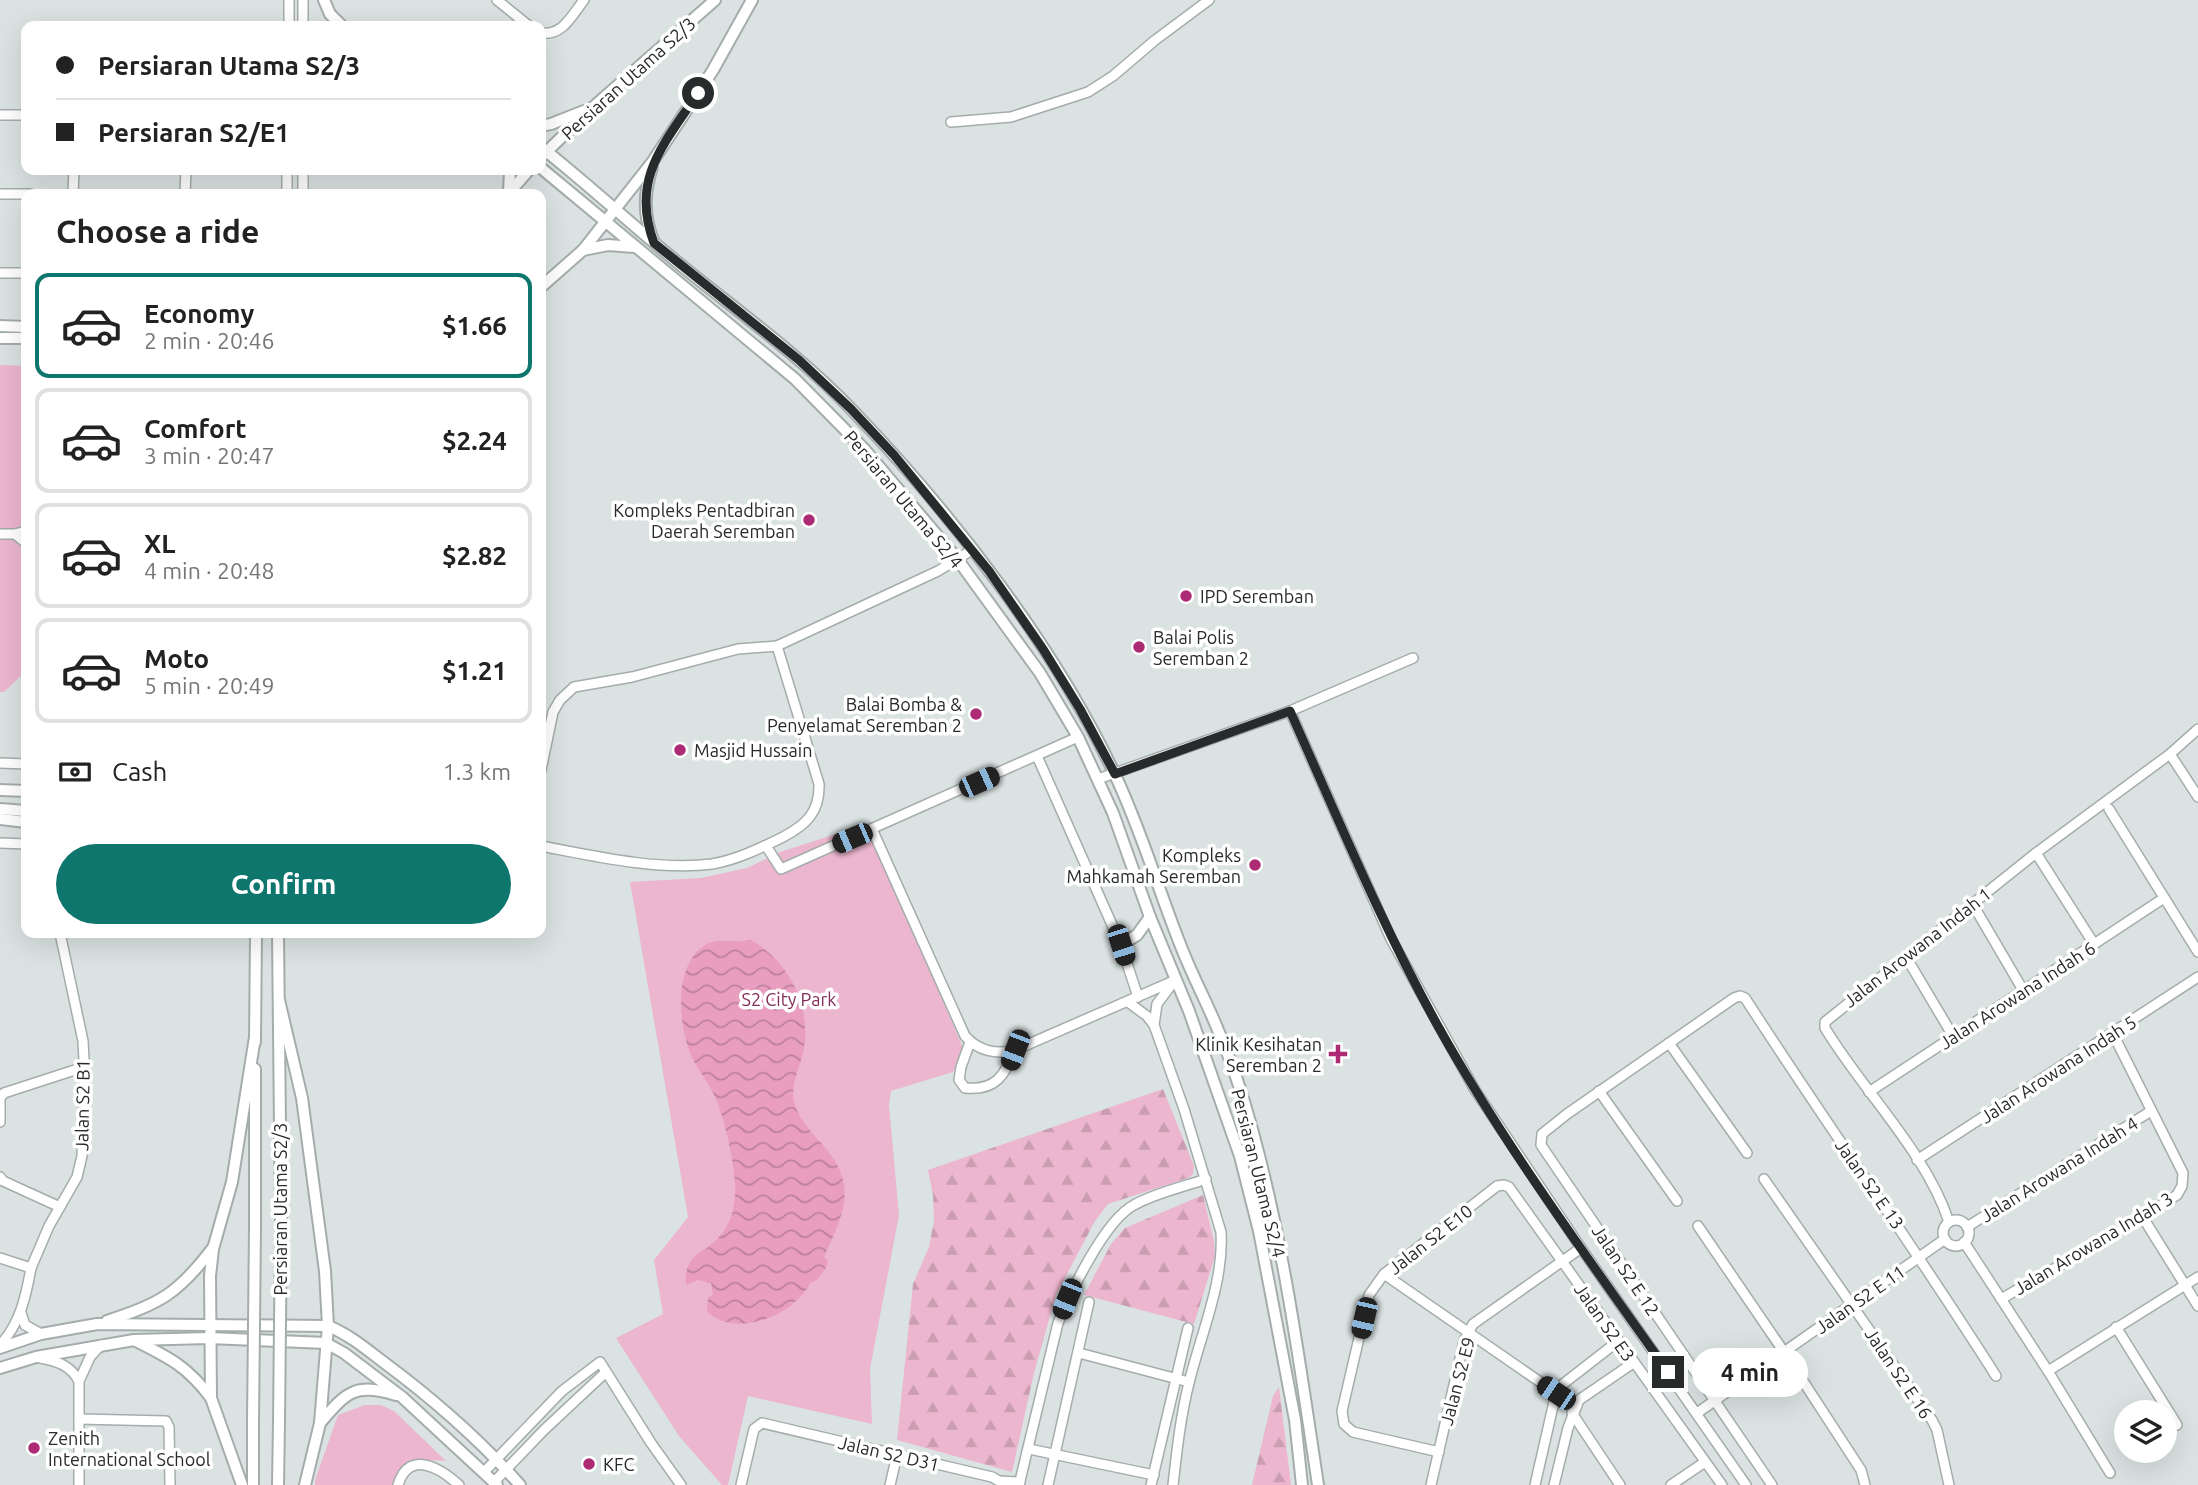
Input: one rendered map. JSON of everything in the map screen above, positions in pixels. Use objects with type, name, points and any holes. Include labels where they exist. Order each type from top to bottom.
[{"type":"main road","points":[[324,0],[330,14],[337,21]]},
{"type":"main road","name":"Persiaran Utama S2/3","points":[[546,148],[715,0]]},
{"type":"main road","points":[[546,283],[583,250],[653,161],[713,71],[752,0]]},
{"type":"main road","points":[[546,125],[591,109]]},
{"type":"main road","name":"Persiaran Utama S2/4","points":[[546,155],[616,209],[799,360],[851,409],[894,455],[972,550],[1054,664],[1115,774],[1184,953],[1221,1037],[1251,1127],[1290,1307],[1318,1485]]},
{"type":"main road","points":[[653,161],[645,204],[647,224],[654,243]]},
{"type":"main road","name":"Persiaran Utama S2/4","points":[[546,172],[795,379],[865,450],[958,560],[1040,673],[1078,737],[1098,779],[1240,1156],[1259,1231],[1294,1420],[1302,1485]]},
{"type":"main road","points":[[513,189],[525,175]]},
{"type":"main road","points":[[583,250],[608,245],[634,247]]},
{"type":"main road","points":[[0,326],[21,327]]},
{"type":"main road","points":[[0,338],[21,338]]},
{"type":"main road","points":[[1040,673],[1054,664]]},
{"type":"main road","points":[[0,790],[21,792]]},
{"type":"main road","points":[[0,809],[21,811]]},
{"type":"main road","points":[[0,819],[21,821]]},
{"type":"main road","points":[[1121,945],[1137,935],[1150,917]]},
{"type":"main road","name":"Persiaran Utama S2/3","points":[[253,1485],[256,938]]},
{"type":"main road","name":"Persiaran Utama S2/3","points":[[278,938],[281,1225],[278,1485]]},
{"type":"main road","points":[[1176,981],[1181,973],[1184,953]]},
{"type":"main road","points":[[279,1000],[302,1098],[325,1271],[328,1326],[320,1423],[305,1485]]},
{"type":"main road","points":[[211,1398],[209,1325],[213,1248],[232,1182],[255,1037]]},
{"type":"main road","points":[[0,1346],[41,1334],[97,1324],[146,1308],[171,1294],[193,1275],[213,1248]]},
{"type":"main road","points":[[97,1324],[328,1326],[348,1336],[401,1375],[496,1458],[520,1485]]},
{"type":"main road","points":[[0,1368],[36,1357],[134,1340],[209,1338],[326,1343],[344,1353],[402,1397],[496,1484]]},
{"type":"main road","points":[[134,1340],[176,1361],[197,1379],[211,1398],[242,1485]]},
{"type":"main road","points":[[320,1423],[341,1399],[358,1390],[374,1388],[402,1397]]},
{"type":"street","points":[[289,0],[289,21]]},
{"type":"street","points":[[303,0],[303,21]]},
{"type":"street","points":[[497,0],[522,21]]},
{"type":"street","points":[[546,33],[561,30],[584,0]]},
{"type":"street","points":[[951,122],[1011,117],[1088,92],[1113,76],[1154,40],[1209,0]]},
{"type":"street","points":[[0,115],[21,115]]},
{"type":"street","points":[[0,194],[21,194]]},
{"type":"street","points":[[0,273],[21,273]]},
{"type":"street","points":[[0,534],[21,532]]},
{"type":"street","points":[[15,534],[21,539]]},
{"type":"street","points":[[546,746],[553,712],[560,700],[574,687],[632,677],[737,649],[777,646],[958,560],[972,550]]},
{"type":"street","points":[[546,847],[637,863],[701,865],[726,860],[766,846],[800,828],[813,816],[819,797],[815,765],[777,646]]},
{"type":"street","points":[[1098,779],[1290,711],[1413,658]]},
{"type":"street","points":[[1290,711],[1391,939],[1475,1090],[1746,1485]]},
{"type":"street","name":"Jalan Arowana Indah 1","points":[[1949,1222],[1940,1195],[1870,1092],[1844,1060],[1825,1028],[1827,1018],[2036,853],[2170,754],[2198,729]]},
{"type":"street","points":[[766,846],[781,869],[1078,737]]},
{"type":"street","points":[[2170,754],[2198,797]]},
{"type":"street","points":[[1037,756],[1121,945],[1138,997]]},
{"type":"street","points":[[0,763],[21,764]]},
{"type":"street","points":[[2109,809],[2198,952]]},
{"type":"street","points":[[872,829],[954,1012],[970,1042],[985,1050],[1003,1053],[1015,1050],[1176,981]]},
{"type":"street","points":[[0,843],[21,844]]},
{"type":"street","points":[[2036,853],[2094,944]]},
{"type":"street","name":"Jalan Arowana Indah 6","points":[[1870,1092],[2164,898]]},
{"type":"street","points":[[1972,903],[2024,990]]},
{"type":"street","name":"Jalan S2 B1","points":[[0,1346],[21,1313],[31,1268],[49,1226],[77,1177],[82,1156],[83,1041],[61,938]]},
{"type":"street","points":[[1906,957],[1953,1036]]},
{"type":"street","name":"Jalan Arowana Indah 5","points":[[1917,1160],[2198,977]]},
{"type":"street","points":[[1154,1025],[1157,1003],[1176,981]]},
{"type":"street","name":"Jalan S2 E 13","points":[[1669,1043],[1740,996],[1745,998],[1815,1106],[1920,1256],[1996,1376]]},
{"type":"street","points":[[1128,1002],[1154,1025],[1217,1210],[1222,1249],[1189,1382],[1173,1485]]},
{"type":"street","name":"Jalan Arowana Indah 3","points":[[2001,1299],[2177,1195],[2182,1186],[2183,1172],[2113,1034]]},
{"type":"street","points":[[970,1042],[959,1080],[965,1088],[977,1089],[994,1083],[1006,1072],[1015,1050]]},
{"type":"street","points":[[1676,1201],[1599,1091],[1669,1043],[1747,1153]]},
{"type":"street","points":[[0,1122],[0,1098],[4,1093],[84,1067]]},
{"type":"street","name":"Jalan S2 E 12","points":[[1599,1091],[1542,1134],[1543,1150],[1772,1485]]},
{"type":"street","name":"Jalan Arowana Indah 4","points":[[1967,1227],[2151,1111]]},
{"type":"street","points":[[0,1177],[3,1181],[61,1207]]},
{"type":"street","points":[[1020,1483],[1058,1323],[1067,1299],[1109,1227],[1133,1205],[1206,1179]]},
{"type":"street","name":"Jalan S2 E 16","points":[[1764,1179],[1932,1420],[1937,1430],[1949,1485]]},
{"type":"street","name":"Jalan S2 E10","points":[[1439,1452],[1353,1432],[1344,1424],[1342,1411],[1369,1295],[1384,1274],[1497,1186],[1509,1187],[1562,1261]]},
{"type":"street","points":[[2142,1216],[2198,1306]]},
{"type":"street","points":[[1957,1220],[1967,1227],[1968,1235],[1964,1242],[1952,1245],[1945,1239],[1943,1228],[1949,1222],[1957,1220]]},
{"type":"street","points":[[1698,1226],[1861,1470],[1865,1485]]},
{"type":"street","name":"Jalan S2 E 11","points":[[1697,1413],[1945,1239]]},
{"type":"street","points":[[1964,1242],[2110,1473]]},
{"type":"street","name":"Jalan S2 E9","points":[[1431,1485],[1468,1333],[1479,1318],[1581,1248]]},
{"type":"street","points":[[0,1258],[31,1268]]},
{"type":"street","name":"Jalan S2 E3","points":[[1562,1261],[1721,1485]]},
{"type":"street","points":[[1384,1274],[1556,1393]]},
{"type":"street","points":[[2048,1371],[2198,1277]]},
{"type":"street","points":[[1048,1485],[1089,1302]]},
{"type":"street","points":[[21,1313],[25,1325],[41,1334]]},
{"type":"street","points":[[2116,1327],[2161,1400]]},
{"type":"street","points":[[1029,1449],[1153,1480],[1174,1377],[1188,1328]]},
{"type":"street","points":[[1535,1485],[1556,1393],[1563,1384],[1618,1342]]},
{"type":"street","points":[[79,1485],[79,1381],[90,1357],[103,1344]]},
{"type":"street","points":[[1079,1353],[1189,1382]]},
{"type":"street","points":[[36,1357],[63,1364],[71,1369],[79,1381]]},
{"type":"street","points":[[484,1472],[562,1391],[600,1362],[665,1465],[681,1485]]},
{"type":"street","points":[[1554,1485],[1572,1413],[1579,1400],[1633,1363]]},
{"type":"street","points":[[496,1484],[506,1469],[544,1430],[606,1372]]},
{"type":"street","points":[[1572,1413],[1620,1485]]},
{"type":"street","points":[[79,1419],[166,1421],[169,1427],[170,1485]]},
{"type":"street","name":"Jalan S2 D31","points":[[741,1485],[754,1429],[762,1423],[992,1476],[1000,1483],[1020,1483]]},
{"type":"street","points":[[890,1485],[897,1455]]},
{"type":"street","points":[[1671,1485],[1705,1462]]},
{"type":"street","points":[[398,1485],[404,1472],[414,1465],[429,1465],[442,1470],[459,1485]]},
{"type":"green space","points":[[0,365],[21,366],[21,676],[4,692],[0,692]]},
{"type":"green space","name":"S2 City Park","points":[[867,824],[964,1050],[953,1072],[891,1091],[889,1105],[899,1215],[870,1369],[872,1424],[748,1396],[728,1485],[722,1485],[679,1436],[616,1338],[663,1314],[654,1260],[688,1217],[630,882],[701,878],[747,868],[780,852]]},
{"type":"green space","points":[[1163,1089],[1194,1166],[1193,1174],[1188,1178],[1108,1204],[1095,1221],[1056,1295],[1034,1373],[1012,1472],[897,1440],[913,1284],[929,1247],[934,1221],[928,1170]]},
{"type":"green space","points":[[1203,1195],[1215,1256],[1194,1324],[1084,1295],[1111,1244],[1125,1228]]},
{"type":"green space","points":[[1279,1387],[1291,1485],[1252,1485],[1273,1396]]},
{"type":"green space","points":[[365,1405],[381,1405],[394,1411],[446,1461],[406,1464],[396,1476],[394,1485],[315,1485],[338,1415]]},
{"type":"water","points":[[751,940],[777,961],[795,988],[801,1003],[805,1036],[793,1099],[803,1121],[834,1159],[841,1173],[844,1199],[842,1213],[824,1257],[828,1261],[819,1277],[810,1283],[795,1302],[774,1316],[737,1324],[721,1320],[707,1312],[708,1298],[713,1294],[711,1283],[698,1280],[686,1285],[686,1274],[692,1260],[714,1242],[729,1222],[734,1207],[735,1186],[730,1146],[719,1106],[687,1042],[681,1011],[681,994],[689,964],[697,952],[713,942]]},
{"type":"place","name":"Kompleks Pentadbiran Daerah Seremban","points":[[809,520]]},
{"type":"place","name":"IPD Seremban","points":[[1186,596]]},
{"type":"place","name":"Balai Polis Seremban 2","points":[[1139,647]]},
{"type":"place","name":"Balai Bomba & Penyelamat Seremban 2","points":[[976,714]]},
{"type":"place","name":"Masjid Hussain","points":[[680,750]]},
{"type":"place","name":"Kompleks Mahkamah Seremban","points":[[1255,865]]},
{"type":"place","name":"Klinik Kesihatan Seremban 2","points":[[1338,1054]]},
{"type":"place","name":"Zenith International School","points":[[34,1448]]},
{"type":"place","name":"KFC","points":[[589,1464]]},
{"type":"route","points":[[698,93],[653,161],[645,194],[645,214],[654,243],[799,360],[851,409],[894,455],[989,571],[1054,664],[1115,774],[1290,711],[1391,939],[1438,1026],[1475,1090],[1668,1372]]}]
